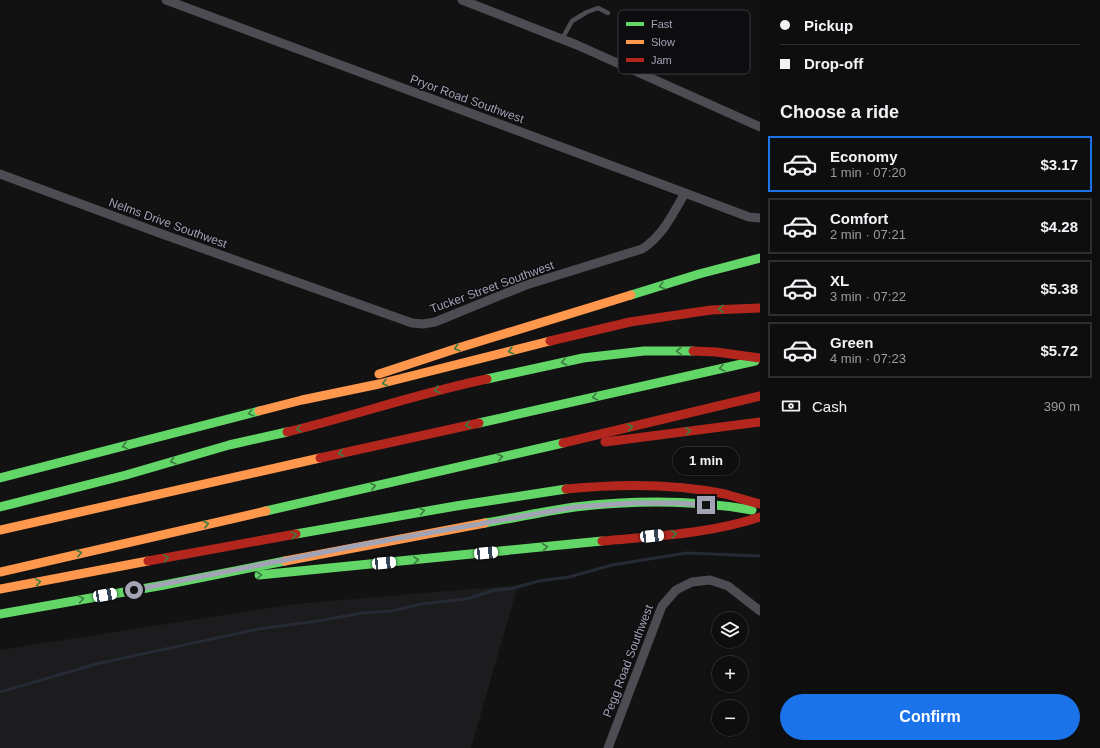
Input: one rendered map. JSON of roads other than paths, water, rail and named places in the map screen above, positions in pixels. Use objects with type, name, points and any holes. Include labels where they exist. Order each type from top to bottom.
[{"type":"highway","points":[[302,400],[458,348],[699,274],[760,258]]},
{"type":"highway","points":[[0,478],[302,400],[379,384],[576,334],[630,322],[711,310],[760,308]]},
{"type":"highway","points":[[0,507],[126,475],[229,445],[333,421],[453,386],[583,358],[644,351],[695,351],[760,359]]},
{"type":"highway","points":[[0,530],[760,359]]},
{"type":"highway","points":[[0,572],[524,452],[760,396]]},
{"type":"highway","points":[[524,452],[760,422]]},
{"type":"highway","points":[[0,589],[416,512],[522,494],[572,488],[633,485],[670,487],[721,493],[744,498],[760,504]]},
{"type":"highway","points":[[0,614],[164,585],[355,546],[575,507],[633,503],[678,503],[735,507],[760,511]]},
{"type":"highway","points":[[164,585],[686,533],[748,521],[760,517]]},
{"type":"street","name":"Pryor Road Southwest","points":[[166,0],[750,217],[760,218]]},
{"type":"street","points":[[462,0],[562,39],[618,64]]},
{"type":"street","points":[[642,74],[760,126]]},
{"type":"street","name":"Nelms Drive Southwest","points":[[0,174],[328,293]]},
{"type":"street","name":"Tucker Street Southwest","points":[[328,293],[412,323],[424,324],[435,322],[526,285],[642,249],[651,244],[659,236],[685,193]]},
{"type":"street","name":"Pegg Road Southwest","points":[[608,748],[662,606],[676,590],[692,582],[710,580],[728,586],[760,611]]},
{"type":"lane","points":[[562,39],[572,21],[587,12],[598,8],[608,13]]},
{"type":"waterway","points":[[0,692],[96,664],[258,629],[318,621],[362,613],[392,611],[421,604],[466,599],[495,590],[510,589],[539,581],[569,577],[612,565],[686,553],[760,556]]}]
